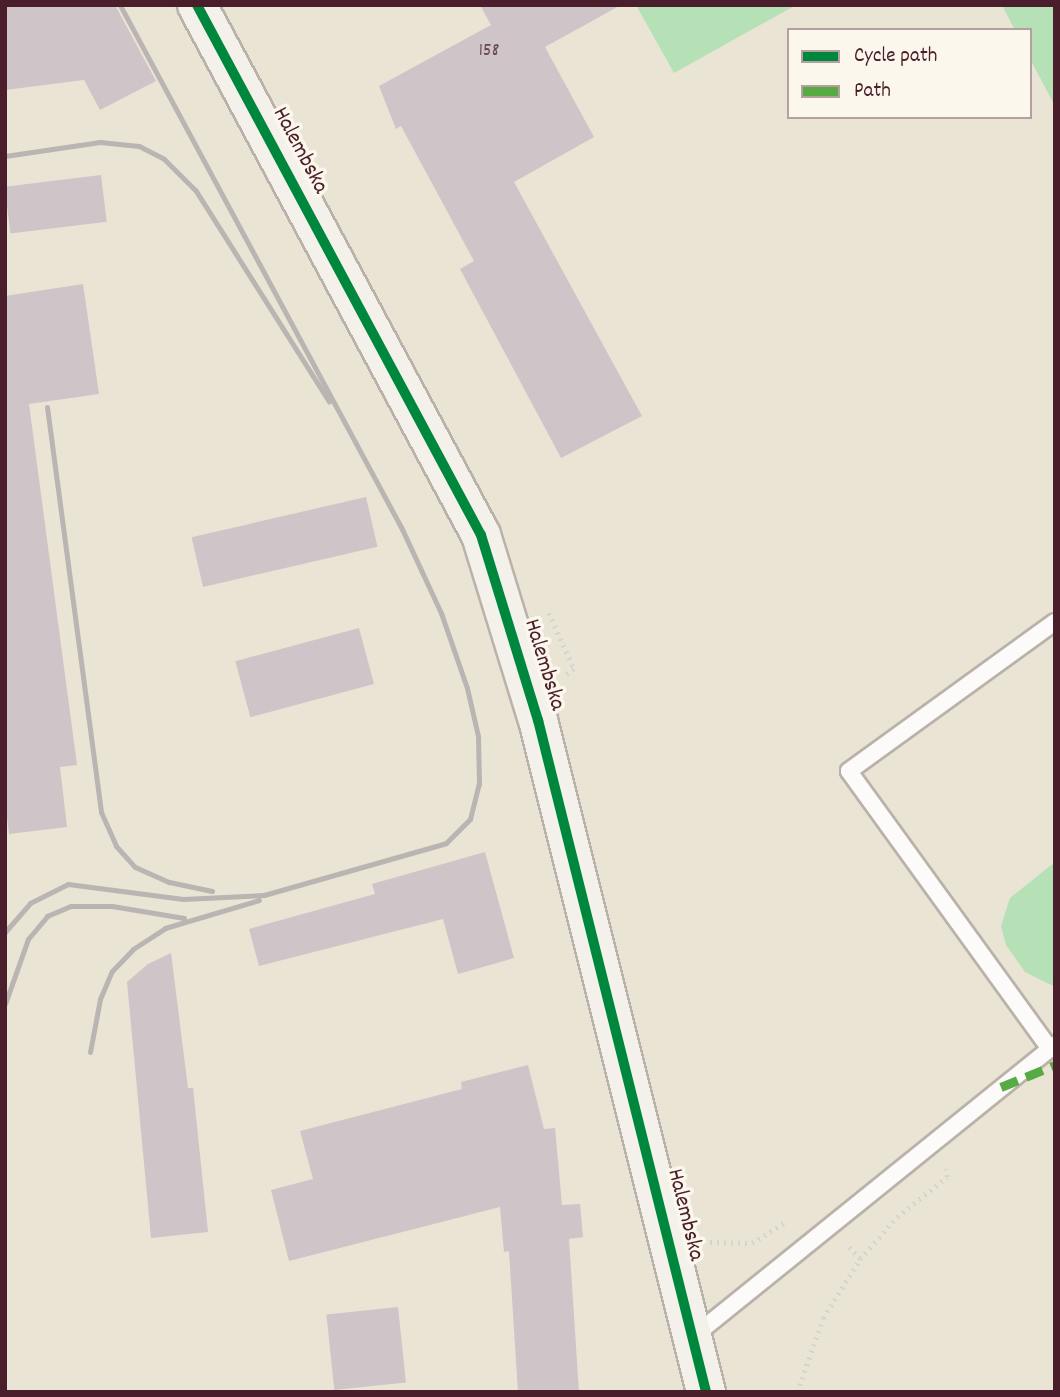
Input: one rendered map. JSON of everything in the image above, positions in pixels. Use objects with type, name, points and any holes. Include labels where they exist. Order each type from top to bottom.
[{"type":"street","name":"Halembska","points":[[198,5],[481,535],[538,720],[706,1392]]},
{"type":"lane","points":[[692,1338],[1052,1047],[849,771],[1055,622]]},
{"type":"green space","points":[[636,5],[796,5],[674,73]]},
{"type":"green space","points":[[1002,5],[1055,5],[1055,106],[1032,63],[1032,28],[1014,28]]},
{"type":"green space","points":[[1055,862],[1055,987],[1025,972],[1006,945],[1001,926],[1010,898]]},
{"type":"building","points":[[5,5],[115,5],[156,81],[100,110],[84,80],[5,90]]},
{"type":"building","points":[[480,5],[621,5],[545,47],[594,137],[514,182],[642,416],[561,458],[460,269],[474,261],[401,126],[396,129],[379,86],[491,25]]},
{"type":"building","points":[[101,175],[107,222],[10,233],[5,187]]},
{"type":"building","points":[[83,284],[99,394],[29,404],[77,765],[60,767],[67,827],[9,834],[5,800],[5,296]]},
{"type":"building","points":[[366,497],[377,547],[203,587],[192,537]]},
{"type":"building","points":[[359,628],[374,684],[250,717],[235,661]]},
{"type":"building","points":[[485,852],[514,958],[458,974],[443,919],[259,966],[249,929],[375,894],[372,884]]},
{"type":"building","points":[[171,953],[188,1088],[193,1088],[208,1232],[151,1238],[127,982],[148,964]]},
{"type":"building","points":[[528,1065],[544,1129],[555,1128],[562,1205],[580,1204],[583,1237],[569,1239],[579,1392],[518,1392],[509,1251],[504,1252],[500,1207],[289,1261],[271,1190],[313,1179],[300,1131],[462,1089],[461,1082]]},
{"type":"building","points":[[398,1307],[406,1383],[334,1390],[326,1315]]},
{"type":"railway","points":[[5,932],[30,903],[68,884],[183,899],[264,895],[446,843],[470,819],[479,784],[478,736],[467,688],[441,613],[402,529],[120,5]]},
{"type":"railway","points":[[5,156],[100,142],[139,146],[164,159],[196,191],[329,401]]},
{"type":"railway","points":[[47,407],[101,812],[116,846],[135,867],[169,882],[212,891]]},
{"type":"railway","points":[[90,1052],[100,999],[112,971],[133,949],[165,928],[259,900]]},
{"type":"railway","points":[[5,1004],[28,939],[47,916],[71,906],[112,906],[184,918]]},
{"type":"marked path","points":[[1001,1087],[1055,1065]]},
{"type":"cycle path","points":[[197,5],[481,535],[538,720],[706,1392]]}]
